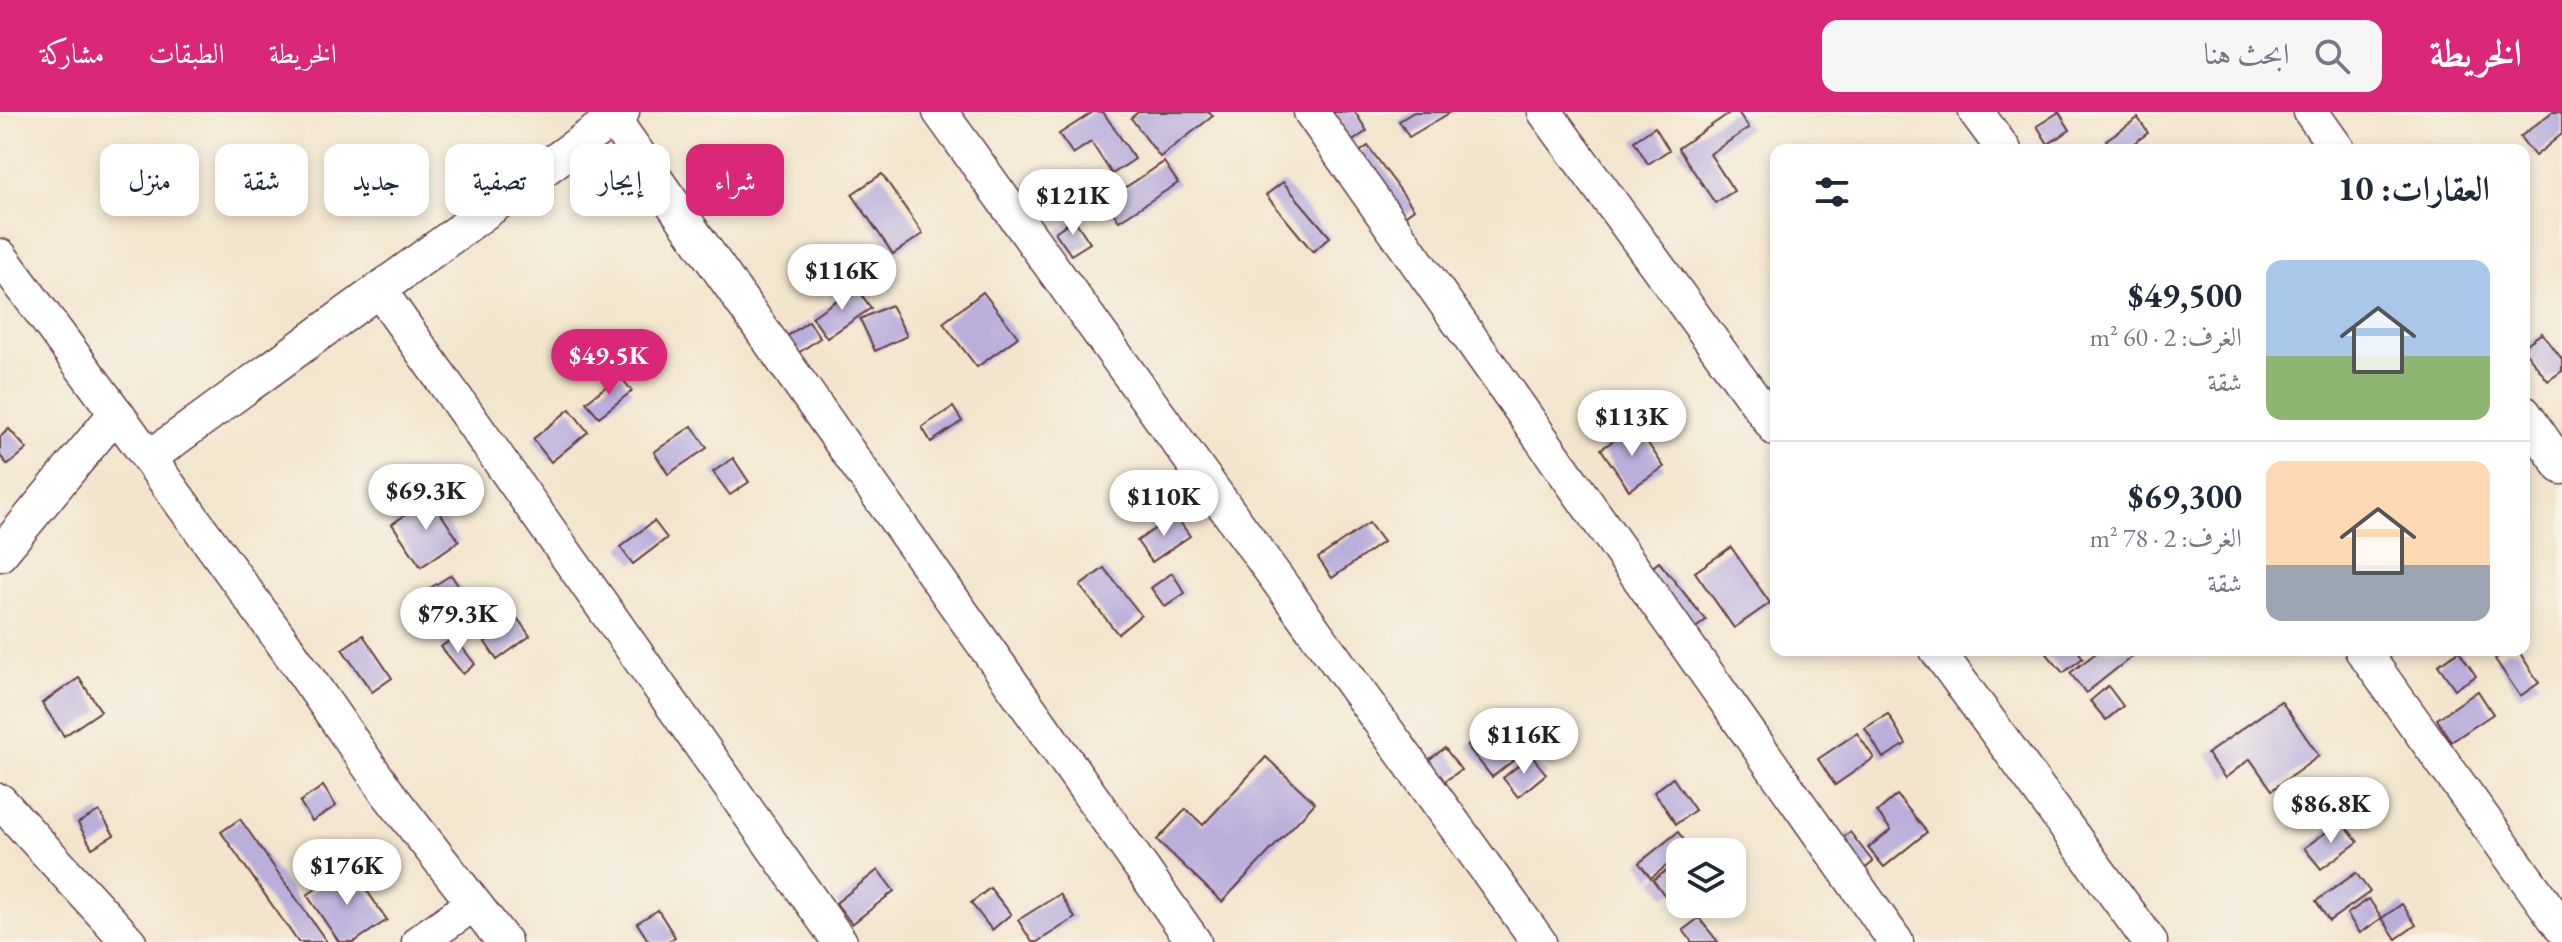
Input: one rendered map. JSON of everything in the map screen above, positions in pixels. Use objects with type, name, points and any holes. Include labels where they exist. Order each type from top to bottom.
[{"type":"street","points":[[940,112],[1539,942]]},
{"type":"street","points":[[1311,112],[1896,942]]},
{"type":"street","points":[[1545,112],[1770,421]]},
{"type":"street","points":[[1976,112],[2000,144]]},
{"type":"street","points":[[2311,112],[2334,144]]},
{"type":"street","points":[[149,458],[618,115],[1194,942]]},
{"type":"street","points":[[0,256],[281,640],[387,792],[504,942]]},
{"type":"street","points":[[379,290],[840,942]]},
{"type":"street","points":[[0,554],[116,413]]},
{"type":"street","points":[[2530,422],[2562,467]]},
{"type":"street","points":[[1941,656],[2150,942]]},
{"type":"street","points":[[2366,656],[2562,928]]},
{"type":"street","points":[[0,801],[129,942]]},
{"type":"street","points":[[419,942],[473,904]]},
{"type":"building","points":[[1093,112],[1103,112],[1135,159],[1112,174],[1091,142],[1073,154],[1059,134]]},
{"type":"building","points":[[1138,112],[1209,112],[1213,116],[1160,157],[1131,118]]},
{"type":"building","points":[[1316,112],[1355,112],[1367,131],[1341,149]]},
{"type":"building","points":[[1414,112],[1451,112],[1409,137],[1399,121]]},
{"type":"building","points":[[1731,112],[1738,112],[1749,128],[1710,154],[1734,191],[1715,203],[1678,148]]},
{"type":"building","points":[[2059,112],[2070,130],[2048,144],[2037,126]]},
{"type":"building","points":[[2552,112],[2562,114],[2562,134],[2535,156],[2530,144],[2526,144],[2520,137]]},
{"type":"building","points":[[2138,118],[2148,133],[2132,144],[2109,144],[2106,140]]},
{"type":"building","points":[[1655,127],[1669,150],[1648,164],[1634,141]]},
{"type":"building","points":[[1368,146],[1414,209],[1394,224],[1347,161]]},
{"type":"building","points":[[1164,162],[1178,183],[1119,221],[1105,201]]},
{"type":"building","points":[[882,174],[923,234],[893,254],[852,194]]},
{"type":"building","points":[[1283,182],[1330,237],[1313,252],[1266,195]]},
{"type":"building","points":[[1074,219],[1090,243],[1071,255],[1055,232]]},
{"type":"building","points":[[856,287],[871,308],[827,338],[812,317]]},
{"type":"building","points":[[983,292],[1018,337],[977,367],[943,323]]},
{"type":"building","points":[[891,305],[907,336],[875,351],[860,319]]},
{"type":"building","points":[[809,321],[820,338],[797,354],[785,338]]},
{"type":"building","points":[[2542,333],[2562,359],[2562,371],[2548,381],[2530,358],[2530,342]]},
{"type":"building","points":[[620,376],[632,391],[599,417],[586,402]]},
{"type":"building","points":[[953,407],[962,421],[931,442],[922,427]]},
{"type":"building","points":[[570,409],[588,432],[551,462],[533,439]]},
{"type":"building","points":[[692,426],[707,448],[668,474],[654,452]]},
{"type":"building","points":[[1636,426],[1664,467],[1629,490],[1601,449]]},
{"type":"building","points":[[9,429],[27,449],[8,465],[0,456],[0,437]]},
{"type":"building","points":[[733,458],[749,482],[730,495],[713,472]]},
{"type":"building","points":[[430,498],[459,541],[421,567],[392,524]]},
{"type":"building","points":[[1175,515],[1190,536],[1152,562],[1137,541]]},
{"type":"building","points":[[654,521],[667,538],[633,564],[620,547]]},
{"type":"building","points":[[1369,523],[1383,542],[1332,578],[1318,558]]},
{"type":"building","points":[[1731,547],[1770,603],[1734,628],[1695,572]]},
{"type":"building","points":[[1659,562],[1706,620],[1689,633],[1642,576]]},
{"type":"building","points":[[1104,568],[1141,615],[1118,634],[1080,586]]},
{"type":"building","points":[[1172,573],[1185,593],[1165,607],[1151,588]]},
{"type":"building","points":[[451,575],[464,594],[424,620],[411,600]]},
{"type":"building","points":[[518,619],[530,636],[497,660],[485,642]]},
{"type":"building","points":[[363,635],[392,678],[372,692],[342,649]]},
{"type":"building","points":[[454,637],[475,664],[463,674],[441,647]]},
{"type":"building","points":[[2049,656],[2082,656],[2083,658],[2063,673]]},
{"type":"building","points":[[2092,656],[2132,656],[2086,693],[2070,673]]},
{"type":"building","points":[[2452,656],[2462,656],[2476,676],[2455,689],[2438,665]]},
{"type":"building","points":[[2499,656],[2522,656],[2539,683],[2520,696],[2495,659]]},
{"type":"building","points":[[79,678],[101,711],[64,736],[42,703]]},
{"type":"building","points":[[2108,686],[2123,706],[2106,720],[2090,701]]},
{"type":"building","points":[[2478,691],[2493,714],[2451,742],[2437,719]]},
{"type":"building","points":[[2281,701],[2319,756],[2272,790],[2250,759],[2225,778],[2207,754]]},
{"type":"building","points":[[1507,713],[1532,746],[1492,777],[1467,746]]},
{"type":"building","points":[[1888,714],[1906,744],[1883,758],[1865,728]]},
{"type":"building","points":[[1857,733],[1874,758],[1835,785],[1818,759]]},
{"type":"building","points":[[1445,748],[1461,770],[1423,796],[1408,775]]},
{"type":"building","points":[[1531,755],[1546,774],[1518,797],[1503,778]]},
{"type":"building","points":[[1266,757],[1315,803],[1222,902],[1157,840],[1186,809],[1203,825]]},
{"type":"building","points":[[1673,778],[1695,810],[1676,824],[1654,792]]},
{"type":"building","points":[[323,786],[336,806],[312,821],[300,802]]},
{"type":"building","points":[[1897,795],[1927,832],[1884,867],[1868,848],[1891,830],[1877,812]]},
{"type":"building","points":[[99,811],[114,835],[92,848],[78,823]]},
{"type":"building","points":[[240,819],[327,942],[298,942],[221,832]]},
{"type":"building","points":[[2342,821],[2358,842],[2321,869],[2304,848]]},
{"type":"building","points":[[1850,832],[1873,862],[1857,875],[1834,845]]},
{"type":"building","points":[[1666,842],[1666,866],[1651,878],[1639,863]]},
{"type":"building","points":[[350,866],[387,920],[354,942],[339,942],[307,895]]},
{"type":"building","points":[[878,870],[894,891],[852,924],[836,903]]},
{"type":"building","points":[[1666,871],[1666,897],[1653,880]]},
{"type":"building","points":[[2356,873],[2370,892],[2329,921],[2316,901]]},
{"type":"building","points":[[990,888],[1011,914],[992,930],[971,903]]},
{"type":"building","points":[[1060,894],[1075,918],[1037,942],[1032,942],[1018,920]]},
{"type":"building","points":[[2369,899],[2382,918],[2360,933],[2347,914]]},
{"type":"building","points":[[2402,904],[2416,925],[2396,939],[2382,918]]},
{"type":"building","points":[[658,910],[675,937],[667,942],[649,942],[637,923]]},
{"type":"building","points":[[1699,918],[1718,942],[1692,942],[1683,930]]}]
